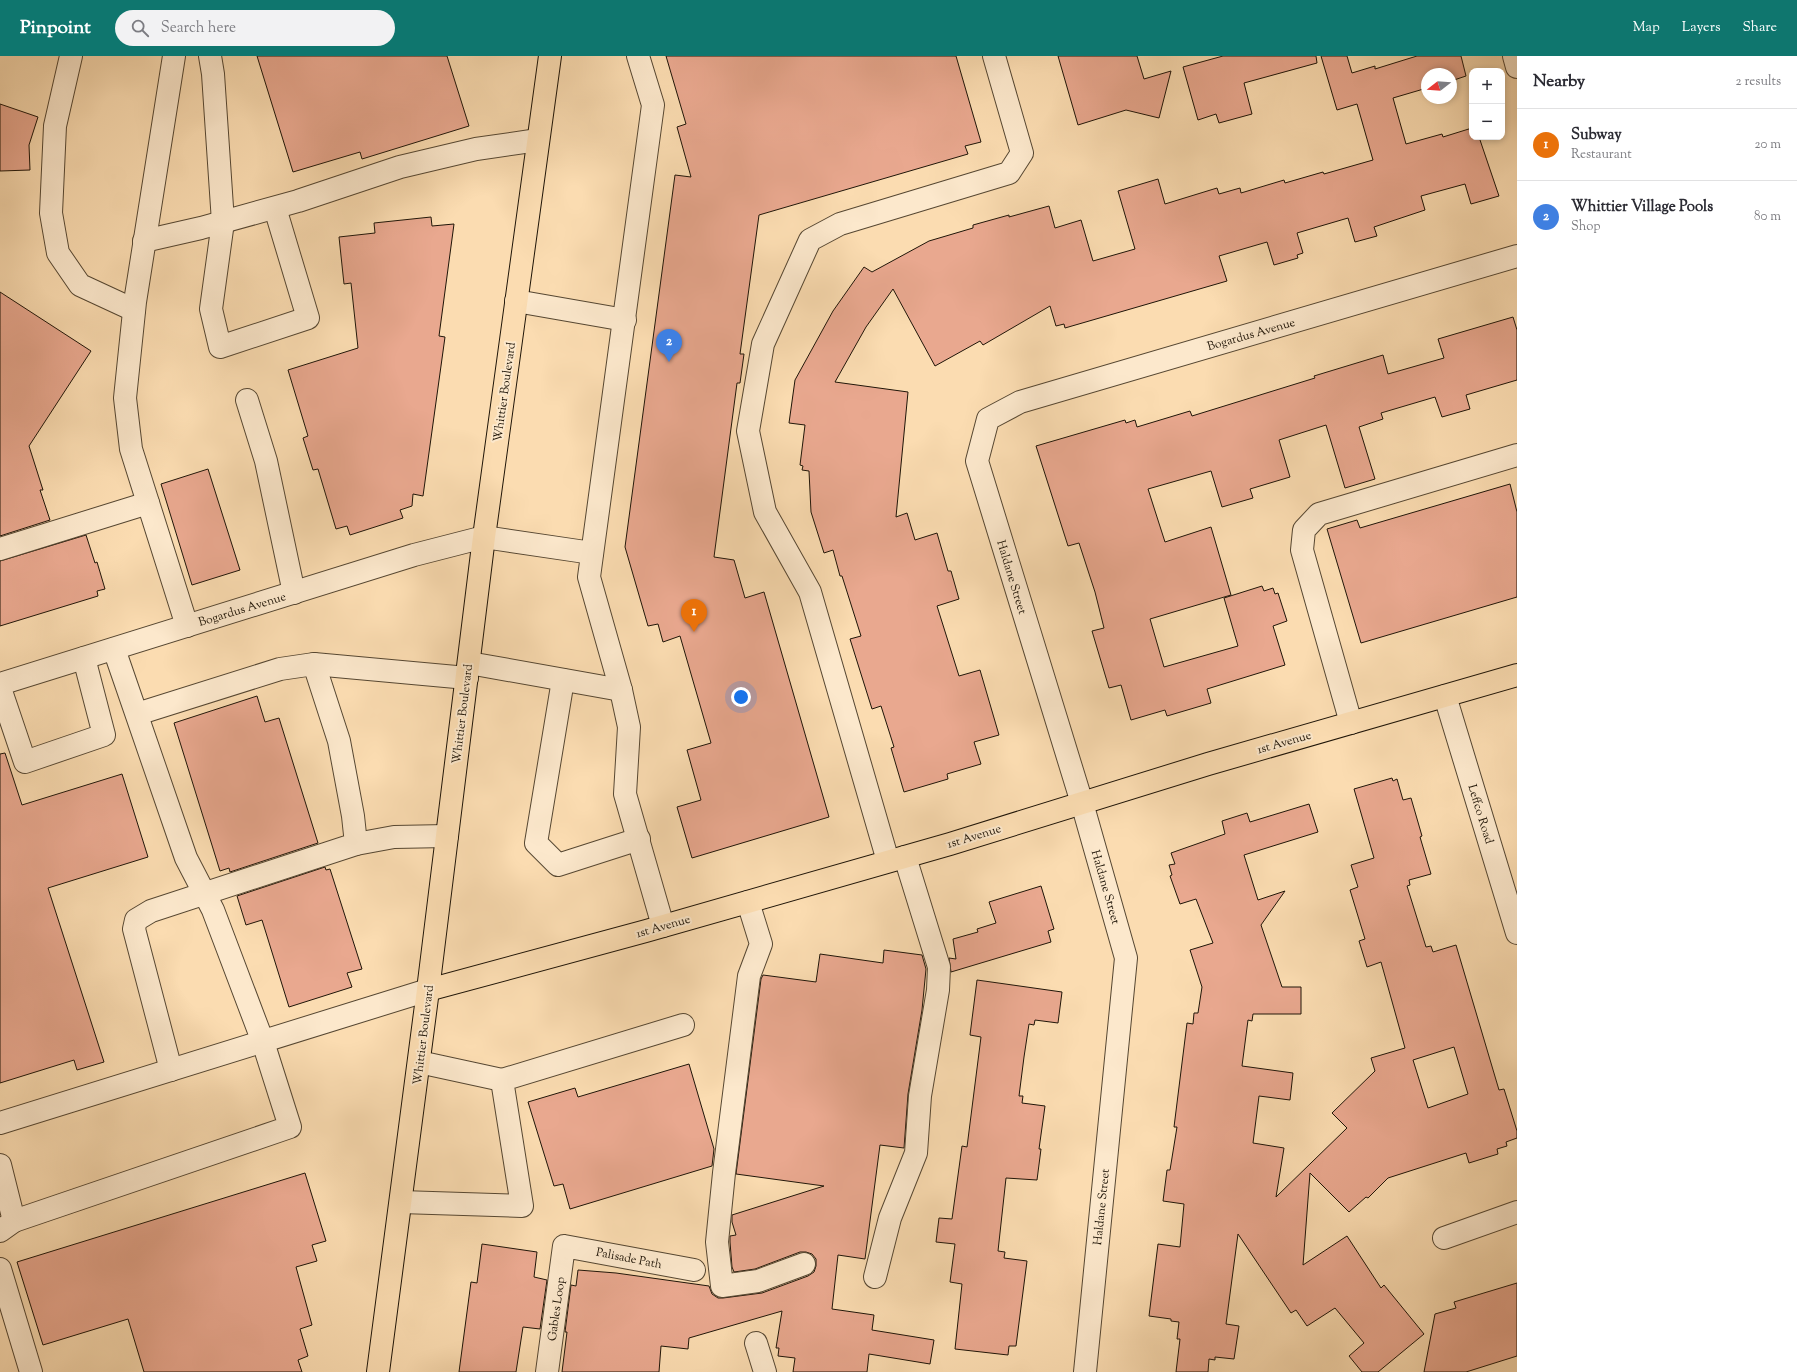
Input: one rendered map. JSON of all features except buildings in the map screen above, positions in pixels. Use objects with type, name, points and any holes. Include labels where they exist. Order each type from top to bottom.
[{"type":"main road","name":"Whittier Boulevard","points":[[378,1372],[419,1062],[484,536],[550,56]]},
{"type":"main road","name":"1st Avenue","points":[[428,990],[663,926],[897,859],[1208,764],[1517,675]]},
{"type":"street","points":[[70,56],[55,126],[50,213],[58,253],[80,285],[134,310]]},
{"type":"street","points":[[174,56],[134,310],[125,398],[131,448],[187,626]]},
{"type":"street","points":[[210,56],[213,74],[223,222],[211,309],[220,347],[308,318],[275,208]]},
{"type":"street","points":[[638,56],[653,104],[625,320],[589,577],[621,690],[629,727],[625,794],[663,926]]},
{"type":"street","points":[[875,1277],[890,1218],[916,1153],[920,1096],[938,990],[939,967],[897,859],[810,592],[765,512],[748,431],[763,344],[810,240],[840,224],[1009,173],[1022,153],[994,56]]},
{"type":"street","points":[[1514,56],[1517,67]]},
{"type":"street","points":[[144,241],[275,208],[400,167],[476,149],[538,140]]},
{"type":"street","name":"Bogardus Avenue","points":[[988,419],[1020,402],[1517,256]]},
{"type":"street","points":[[516,301],[625,320]]},
{"type":"street","points":[[247,400],[266,461],[294,593]]},
{"type":"street","name":"Haldane Street","points":[[988,419],[976,461],[1082,803],[1126,958],[1085,1372]]},
{"type":"street","points":[[1352,723],[1302,550],[1304,530],[1319,514],[1517,455]]},
{"type":"street","points":[[0,549],[148,503]]},
{"type":"street","points":[[484,536],[592,553]]},
{"type":"street","name":"Bogardus Avenue","points":[[0,684],[414,555],[484,536]]},
{"type":"street","points":[[0,1165],[7,1226],[290,1127],[263,1042],[213,910],[186,858],[114,649]]},
{"type":"street","points":[[0,688],[25,762],[104,735],[84,658]]},
{"type":"street","points":[[137,714],[280,669],[314,664],[468,671],[563,680],[621,690]]},
{"type":"street","points":[[314,664],[339,741],[353,816],[356,844]]},
{"type":"street","points":[[563,680],[536,843],[558,865],[639,839]]},
{"type":"street","name":"Leffco Road","points":[[1445,696],[1517,933]]},
{"type":"street","points":[[171,1070],[134,929],[136,920],[151,911],[205,895],[356,844],[394,837],[447,836]]},
{"type":"street","points":[[748,902],[760,944],[749,976],[716,1242],[722,1286],[758,1281],[804,1264]]},
{"type":"street","points":[[0,1123],[428,990]]},
{"type":"street","points":[[419,1062],[502,1080],[683,1025]]},
{"type":"street","points":[[401,1202],[522,1206],[502,1080]]},
{"type":"street","points":[[1444,1238],[1517,1212]]},
{"type":"street","name":"Palisade Path","points":[[564,1246],[694,1270]]},
{"type":"street","name":"Gables Loop","points":[[547,1372],[564,1246]]},
{"type":"street","points":[[0,1269],[31,1372]]},
{"type":"street","points":[[756,1343],[765,1372]]},
{"type":"place","name":"Whittier Village Pools","points":[[669,362]]},
{"type":"place","name":"Subway","points":[[694,632]]}]
